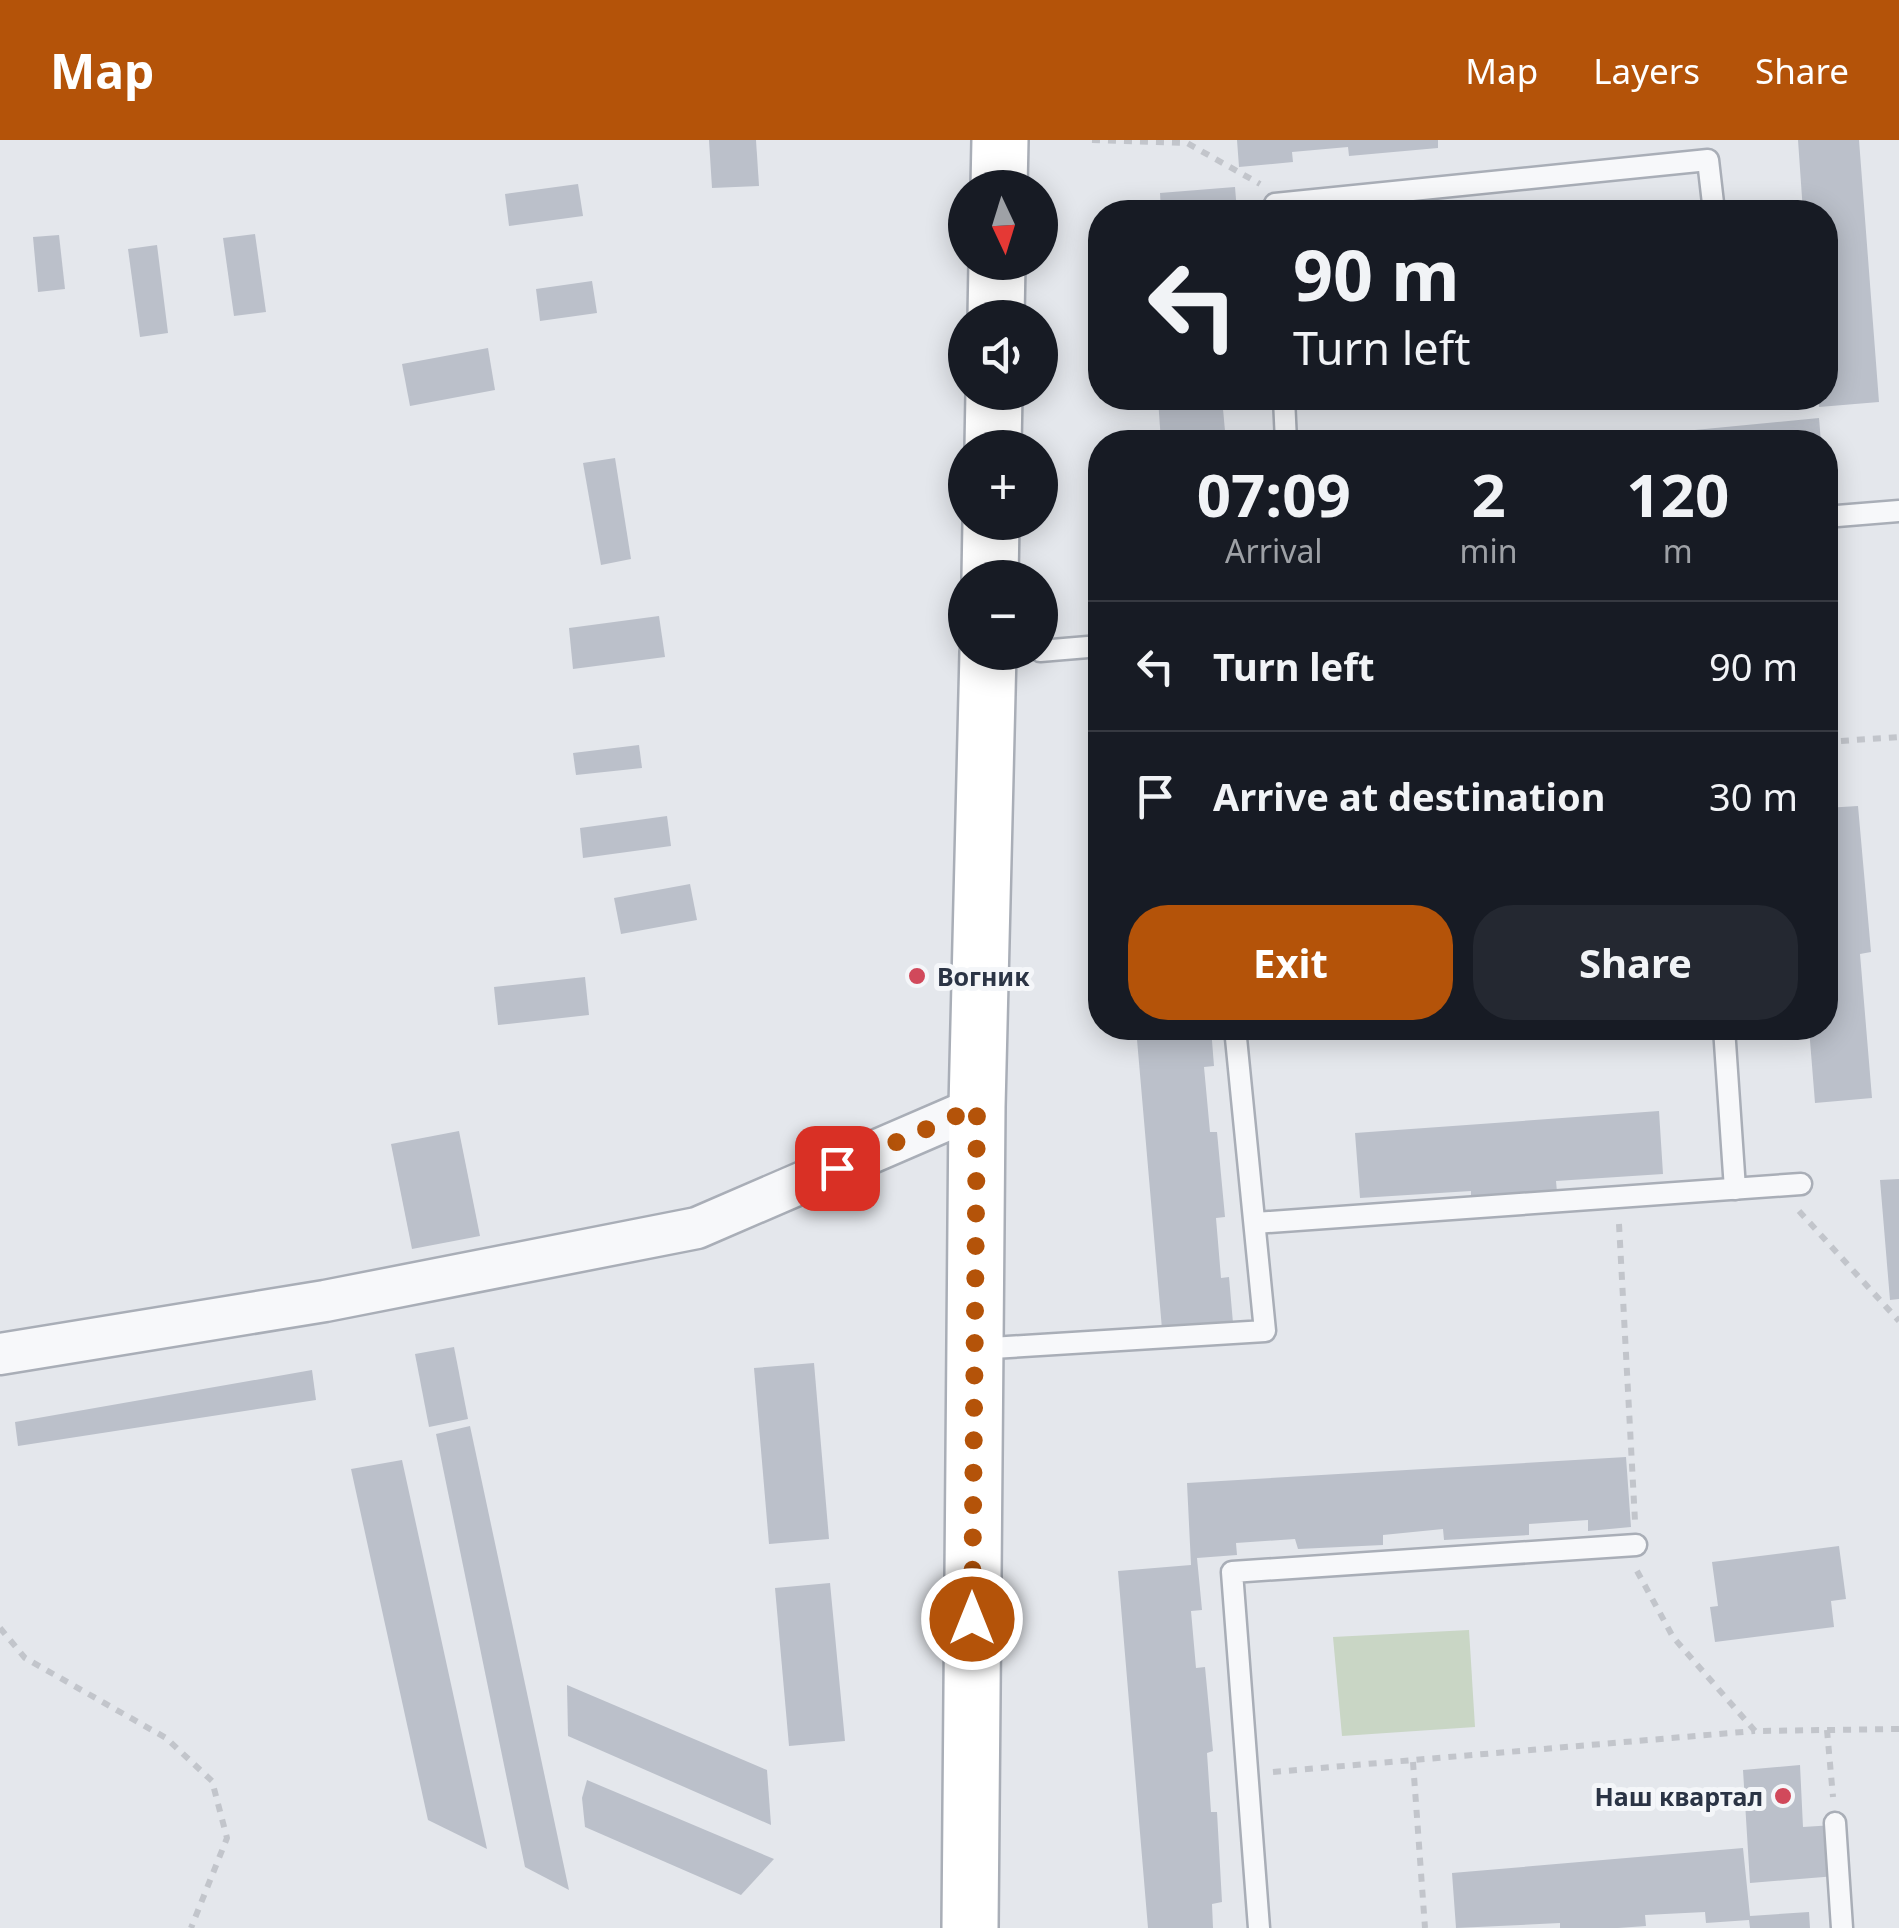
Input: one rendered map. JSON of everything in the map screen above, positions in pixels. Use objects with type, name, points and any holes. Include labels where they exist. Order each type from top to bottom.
[{"type":"street","points":[[999,170],[1000,140]]},
{"type":"street","points":[[970,1928],[977,1107],[1004,670]]},
{"type":"street","points":[[0,1354],[325,1301],[697,1228],[977,1107]]},
{"type":"lane","points":[[1347,200],[1708,160],[1713,200]]},
{"type":"lane","points":[[1838,516],[1899,511]]},
{"type":"lane","points":[[1058,649],[1088,647]]},
{"type":"lane","points":[[974,1349],[1265,1330],[1237,1040]]},
{"type":"lane","points":[[1725,1040],[1736,1189]]},
{"type":"lane","points":[[1255,1223],[1801,1184]]},
{"type":"lane","points":[[1259,1928],[1232,1572],[1636,1545]]},
{"type":"lane","points":[[1835,1823],[1842,1928]]},
{"type":"path","points":[[1092,140],[1187,143],[1273,200]]},
{"type":"path","points":[[1838,741],[1899,736]]},
{"type":"path","points":[[1776,1186],[1899,1321]]},
{"type":"path","points":[[1650,1195],[1618,1216],[1636,1545],[1631,1560],[1673,1636],[1755,1731]]},
{"type":"path","points":[[0,1628],[25,1658],[166,1738],[212,1781],[227,1838],[191,1928]]},
{"type":"path","points":[[1248,1773],[1755,1731],[1899,1729]]},
{"type":"path","points":[[1827,1730],[1835,1823]]},
{"type":"path","points":[[1413,1762],[1425,1928]]},
{"type":"green space","points":[[1469,1630],[1475,1727],[1342,1736],[1333,1637]]},
{"type":"building","points":[[709,140],[756,140],[759,186],[712,188]]},
{"type":"building","points":[[1237,140],[1438,140],[1438,148],[1349,156],[1348,147],[1292,152],[1293,162],[1239,167]]},
{"type":"building","points":[[1798,140],[1859,140],[1879,402],[1838,405],[1838,200],[1802,200]]},
{"type":"building","points":[[578,184],[583,216],[509,226],[505,194]]},
{"type":"building","points":[[1235,187],[1236,200],[1160,200],[1160,193]]},
{"type":"building","points":[[255,234],[266,312],[234,316],[223,238]]},
{"type":"building","points":[[59,235],[65,289],[38,292],[33,237]]},
{"type":"building","points":[[157,245],[168,333],[140,337],[128,249]]},
{"type":"building","points":[[592,281],[597,313],[540,321],[536,289]]},
{"type":"building","points":[[488,348],[495,390],[410,406],[402,364]]},
{"type":"building","points":[[1159,410],[1223,410],[1225,430],[1160,430]]},
{"type":"building","points":[[1819,418],[1820,430],[1695,430]]},
{"type":"building","points":[[615,458],[631,559],[601,565],[583,463]]},
{"type":"building","points":[[659,616],[665,657],[573,669],[569,628]]},
{"type":"building","points":[[639,745],[642,768],[576,775],[573,753]]},
{"type":"building","points":[[1858,806],[1871,952],[1860,954],[1872,1098],[1815,1103],[1810,1040],[1838,1040],[1838,807]]},
{"type":"building","points":[[667,816],[671,846],[583,858],[580,828]]},
{"type":"building","points":[[690,884],[697,920],[621,934],[614,898]]},
{"type":"building","points":[[585,977],[589,1015],[498,1025],[494,987]]},
{"type":"building","points":[[1137,1040],[1212,1040],[1214,1066],[1204,1067],[1210,1132],[1217,1132],[1225,1217],[1216,1218],[1221,1278],[1229,1277],[1233,1323],[1162,1329]]},
{"type":"building","points":[[1659,1111],[1663,1174],[1556,1181],[1557,1192],[1471,1198],[1471,1191],[1360,1198],[1355,1133]]},
{"type":"building","points":[[459,1131],[480,1236],[412,1249],[391,1144]]},
{"type":"building","points":[[1899,1179],[1899,1299],[1890,1300],[1880,1180]]},
{"type":"building","points":[[454,1347],[468,1419],[429,1427],[415,1354]]},
{"type":"building","points":[[814,1363],[829,1539],[769,1544],[754,1368]]},
{"type":"building","points":[[312,1370],[316,1400],[18,1446],[15,1422]]},
{"type":"building","points":[[470,1426],[569,1890],[525,1867],[436,1434]]},
{"type":"building","points":[[1626,1457],[1631,1527],[1588,1531],[1588,1520],[1529,1524],[1529,1535],[1444,1540],[1443,1529],[1383,1535],[1383,1545],[1298,1549],[1295,1539],[1236,1543],[1237,1555],[1197,1558],[1202,1610],[1191,1611],[1196,1668],[1205,1667],[1213,1751],[1207,1753],[1211,1812],[1217,1812],[1222,1902],[1212,1904],[1213,1928],[1148,1928],[1118,1571],[1191,1565],[1187,1483]]},
{"type":"building","points":[[402,1460],[487,1849],[428,1820],[351,1469]]},
{"type":"building","points":[[1839,1546],[1846,1599],[1831,1601],[1834,1627],[1715,1642],[1710,1607],[1718,1606],[1712,1562]]},
{"type":"building","points":[[830,1583],[845,1741],[789,1746],[775,1588]]},
{"type":"building","points":[[567,1685],[767,1770],[771,1825],[568,1736]]},
{"type":"building","points":[[1800,1765],[1803,1827],[1834,1825],[1836,1876],[1750,1883],[1743,1770]]},
{"type":"building","points":[[587,1780],[774,1859],[741,1895],[585,1827],[582,1798]]},
{"type":"building","points":[[1743,1848],[1750,1916],[1809,1912],[1810,1928],[1750,1928],[1749,1920],[1706,1923],[1705,1912],[1645,1915],[1646,1926],[1618,1928],[1560,1928],[1560,1923],[1456,1928],[1452,1873]]},
{"type":"place","name":"Вогник","points":[[917,976]]},
{"type":"place","name":"Наш квартал","points":[[1783,1796]]},
{"type":"route","points":[[837,1168],[977,1107],[972,1619]]}]
